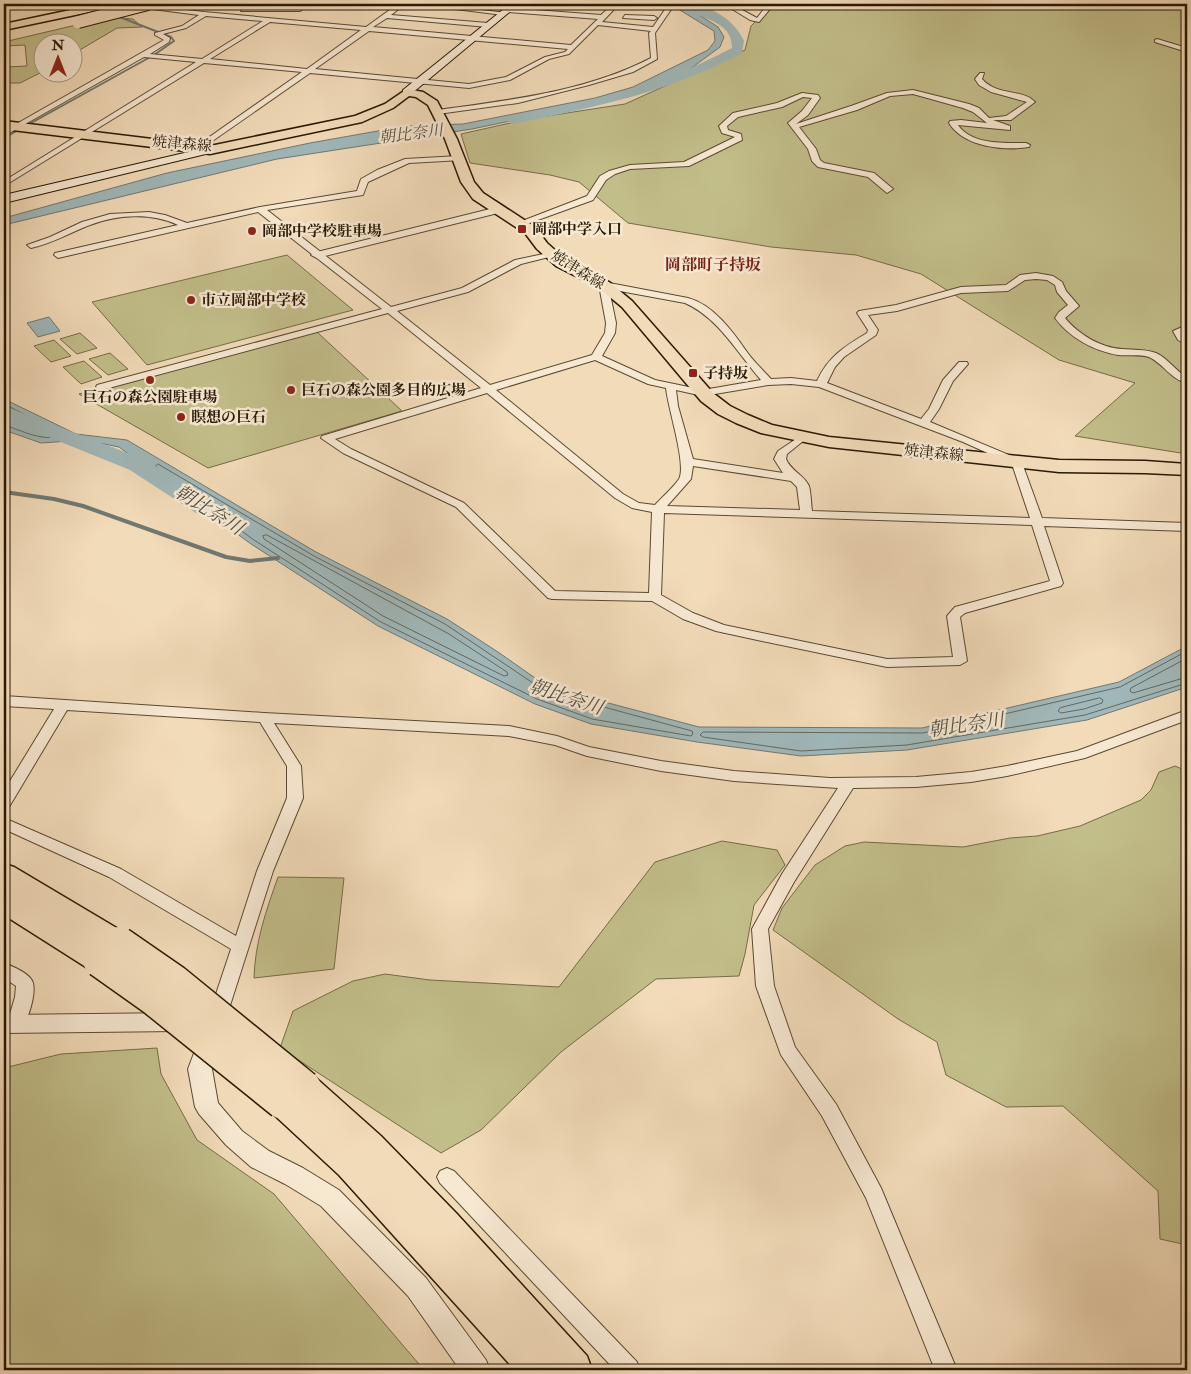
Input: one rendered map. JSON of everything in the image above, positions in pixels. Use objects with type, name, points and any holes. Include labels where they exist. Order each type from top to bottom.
[{"type":"highway","points":[[4,16],[65,4]]},
{"type":"highway","points":[[4,27],[89,4]]},
{"type":"highway","points":[[4,22],[113,4]]},
{"type":"highway","points":[[37,32],[148,4]]},
{"type":"highway","points":[[4,874],[110,952],[162,1004],[369,1147],[573,1370]]},
{"type":"highway","points":[[4,901],[110,952]]},
{"type":"highway","points":[[294,1095],[350,1164],[510,1335],[540,1370]]},
{"type":"main road","points":[[407,92],[508,9]]},
{"type":"main road","name":"焼津森線","points":[[4,125],[205,149],[358,119],[389,106],[407,92],[419,94],[429,99],[439,113],[471,188],[478,196],[521,223],[561,263],[604,285],[635,312],[703,393],[724,410],[742,419],[767,429],[802,438],[1059,466],[1145,467],[1187,470]]},
{"type":"main road","points":[[4,199],[205,149]]},
{"type":"street","points":[[127,4],[204,14],[571,47]]},
{"type":"street","points":[[280,21],[308,4]]},
{"type":"street","points":[[205,149],[402,4]]},
{"type":"street","points":[[419,4],[654,18]]},
{"type":"street","points":[[143,55],[470,86],[508,79],[547,58],[567,53],[616,4]]},
{"type":"street","points":[[622,4],[653,6]]},
{"type":"street","points":[[439,113],[518,101],[602,81],[630,71],[654,59],[651,37],[654,28],[669,8],[668,4]]},
{"type":"street","points":[[727,4],[752,19],[759,20],[771,4]]},
{"type":"street","points":[[4,134],[167,42],[166,37],[157,34],[184,27],[204,14],[234,10],[300,9]]},
{"type":"street","points":[[387,16],[488,25]]},
{"type":"street","points":[[4,184],[269,20]]},
{"type":"street","points":[[596,23],[654,28]]},
{"type":"street","points":[[1157,41],[1187,50]]},
{"type":"street","points":[[982,74],[978,79],[980,84],[992,90],[1028,99],[1031,102],[1008,118],[983,117]]},
{"type":"street","points":[[796,126],[847,111],[889,94],[902,92],[921,93],[976,110],[988,121],[1007,128],[961,122],[953,123],[964,137],[994,144],[1026,145]]},
{"type":"street","points":[[521,223],[590,198],[596,193],[604,177],[621,169],[686,164],[703,157],[739,138],[725,131],[723,126],[736,115],[779,104],[802,95],[816,96],[805,113],[792,123],[812,149],[816,161],[821,166],[871,175],[888,189],[887,191]]},
{"type":"street","points":[[58,255],[260,209],[358,194],[364,181],[380,172],[408,161],[459,158]]},
{"type":"street","points":[[260,209],[447,356],[619,496],[636,506],[658,509],[1187,527]]},
{"type":"street","points":[[317,255],[498,210]]},
{"type":"street","points":[[31,245],[60,238],[84,224],[141,212],[173,218],[186,226]]},
{"type":"street","points":[[101,386],[465,290],[481,284],[518,262],[550,254]]},
{"type":"street","points":[[821,384],[828,367],[836,357],[871,335],[873,330],[862,313],[897,308],[961,290],[1008,288],[1023,277],[1036,276],[1050,278],[1059,284],[1062,292],[1074,306],[1062,314],[1060,318],[1080,337],[1117,352],[1148,353],[1156,356],[1178,377],[1187,380]]},
{"type":"street","points":[[596,357],[610,333],[611,323],[604,285],[688,301],[697,305],[733,337],[744,355],[768,382]]},
{"type":"street","points":[[1187,328],[1178,331],[1181,338],[1187,342]]},
{"type":"street","points":[[596,357],[652,382],[671,388],[703,393],[768,382],[792,381],[821,384],[1017,462],[1057,583],[960,610],[953,616],[960,661],[886,663],[721,628],[688,616],[655,597],[552,595],[460,505],[347,451],[326,438],[596,357]]},
{"type":"street","points":[[923,424],[934,409],[948,380],[962,364]]},
{"type":"street","points":[[655,597],[658,509],[685,479],[688,462],[673,406],[671,388]]},
{"type":"street","points":[[802,438],[782,453],[780,459],[783,466],[803,486],[806,514]]},
{"type":"street","points":[[688,462],[797,478]]},
{"type":"street","points":[[4,701],[264,718],[509,731],[558,741],[587,751],[619,758],[707,773],[768,780],[850,783],[916,782],[1007,772],[1080,754],[1187,715]]},
{"type":"street","points":[[4,803],[63,705]]},
{"type":"street","points":[[264,718],[294,766],[294,798],[265,871],[200,1069],[207,1107],[234,1138],[260,1159],[294,1176],[330,1198],[417,1288],[476,1370]]},
{"type":"street","points":[[850,783],[788,878],[760,928],[765,986],[786,1050],[829,1110],[874,1194],[946,1370]]},
{"type":"street","points":[[4,823],[115,873],[241,947]]},
{"type":"street","points":[[4,970],[25,983],[24,997],[10,1024],[216,1021]]},
{"type":"street","points":[[447,1178],[629,1370]]},
{"type":"shaded area","points":[[773,4],[1187,4],[1187,262],[1183,263],[1187,263],[1187,271],[1185,269],[1187,275],[1187,454],[1075,436],[1135,383],[1059,360],[921,274],[856,255],[771,247],[628,223],[579,182],[550,175],[470,163],[461,134],[528,119],[625,104],[745,50],[751,26]]},
{"type":"shaded area","points":[[110,17],[133,19],[142,27],[117,28],[82,49],[82,32],[46,32]]},
{"type":"shaded area","points":[[32,35],[32,77],[20,83],[4,83],[4,47],[8,50],[5,67],[27,66],[25,45],[4,46],[4,42]]},
{"type":"shaded area","points":[[287,255],[353,310],[147,365],[92,302]]},
{"type":"shaded area","points":[[317,332],[402,411],[208,468],[79,394]]},
{"type":"shaded area","points":[[80,333],[97,348],[77,354],[60,339]]},
{"type":"shaded area","points":[[54,340],[71,356],[51,362],[34,346]]},
{"type":"shaded area","points":[[110,353],[128,369],[108,375],[89,359]]},
{"type":"shaded area","points":[[84,361],[102,377],[81,384],[63,367]]},
{"type":"shaded area","points":[[1175,766],[1187,771],[1187,1245],[1160,1239],[1158,1191],[1063,1106],[1006,1107],[946,1075],[937,1042],[898,1019],[773,930],[782,908],[815,865],[845,846],[864,842],[963,847],[1010,838],[1037,836],[1080,826],[1141,800],[1151,790],[1159,772]]},
{"type":"shaded area","points":[[722,841],[777,850],[785,865],[754,905],[739,976],[656,979],[561,1052],[481,1130],[441,1153],[280,1048],[293,1011],[353,981],[385,974],[430,980],[559,987],[655,862]]},
{"type":"shaded area","points":[[278,877],[344,878],[334,969],[254,978],[259,939],[265,914]]},
{"type":"shaded area","points":[[157,1048],[161,1074],[197,1140],[274,1194],[424,1370],[4,1370],[4,1068],[61,1054]]},
{"type":"water","points":[[670,4],[682,4],[718,27],[724,37],[720,47],[671,83],[611,100],[472,129],[277,159],[4,225],[4,218],[167,173],[310,143],[406,126],[463,124],[595,98],[633,87],[708,50],[715,41],[714,31]]},
{"type":"water","points":[[49,317],[60,331],[38,337],[27,323]]},
{"type":"water","points":[[4,399],[76,434],[127,440],[316,552],[447,619],[548,687],[699,727],[922,728],[1119,682],[1187,646],[1187,687],[1087,720],[907,750],[801,756],[697,742],[591,724],[535,704],[378,626],[251,544],[119,447],[84,440],[41,443],[4,430]]},
{"type":"waterway","name":"朝比奈川","points":[[512,120],[599,102],[657,86],[685,76],[738,50],[738,41],[735,33],[729,26],[686,4]]},
{"type":"waterway","points":[[4,138],[154,55],[174,41],[171,37],[117,16]]},
{"type":"waterway","name":"朝比奈川","points":[[4,412],[138,465],[207,510]]},
{"type":"waterway","points":[[4,492],[54,499],[83,506],[226,557],[250,561],[278,558]]},
{"type":"place","name":"岡部中学入口","points":[[522,229]]},
{"type":"place","name":"岡部中学校駐車場","points":[[252,231]]},
{"type":"place","name":"市立岡部中学校","points":[[191,300]]},
{"type":"place","name":"子持坂","points":[[693,373]]},
{"type":"place","name":"巨石の森公園駐車場","points":[[150,380]]},
{"type":"place","name":"巨石の森公園多目的広場","points":[[291,390]]},
{"type":"place","name":"瞑想の巨石","points":[[181,417]]},
{"type":"district","name":"岡部町子持坂","points":[[713,265]]}]
